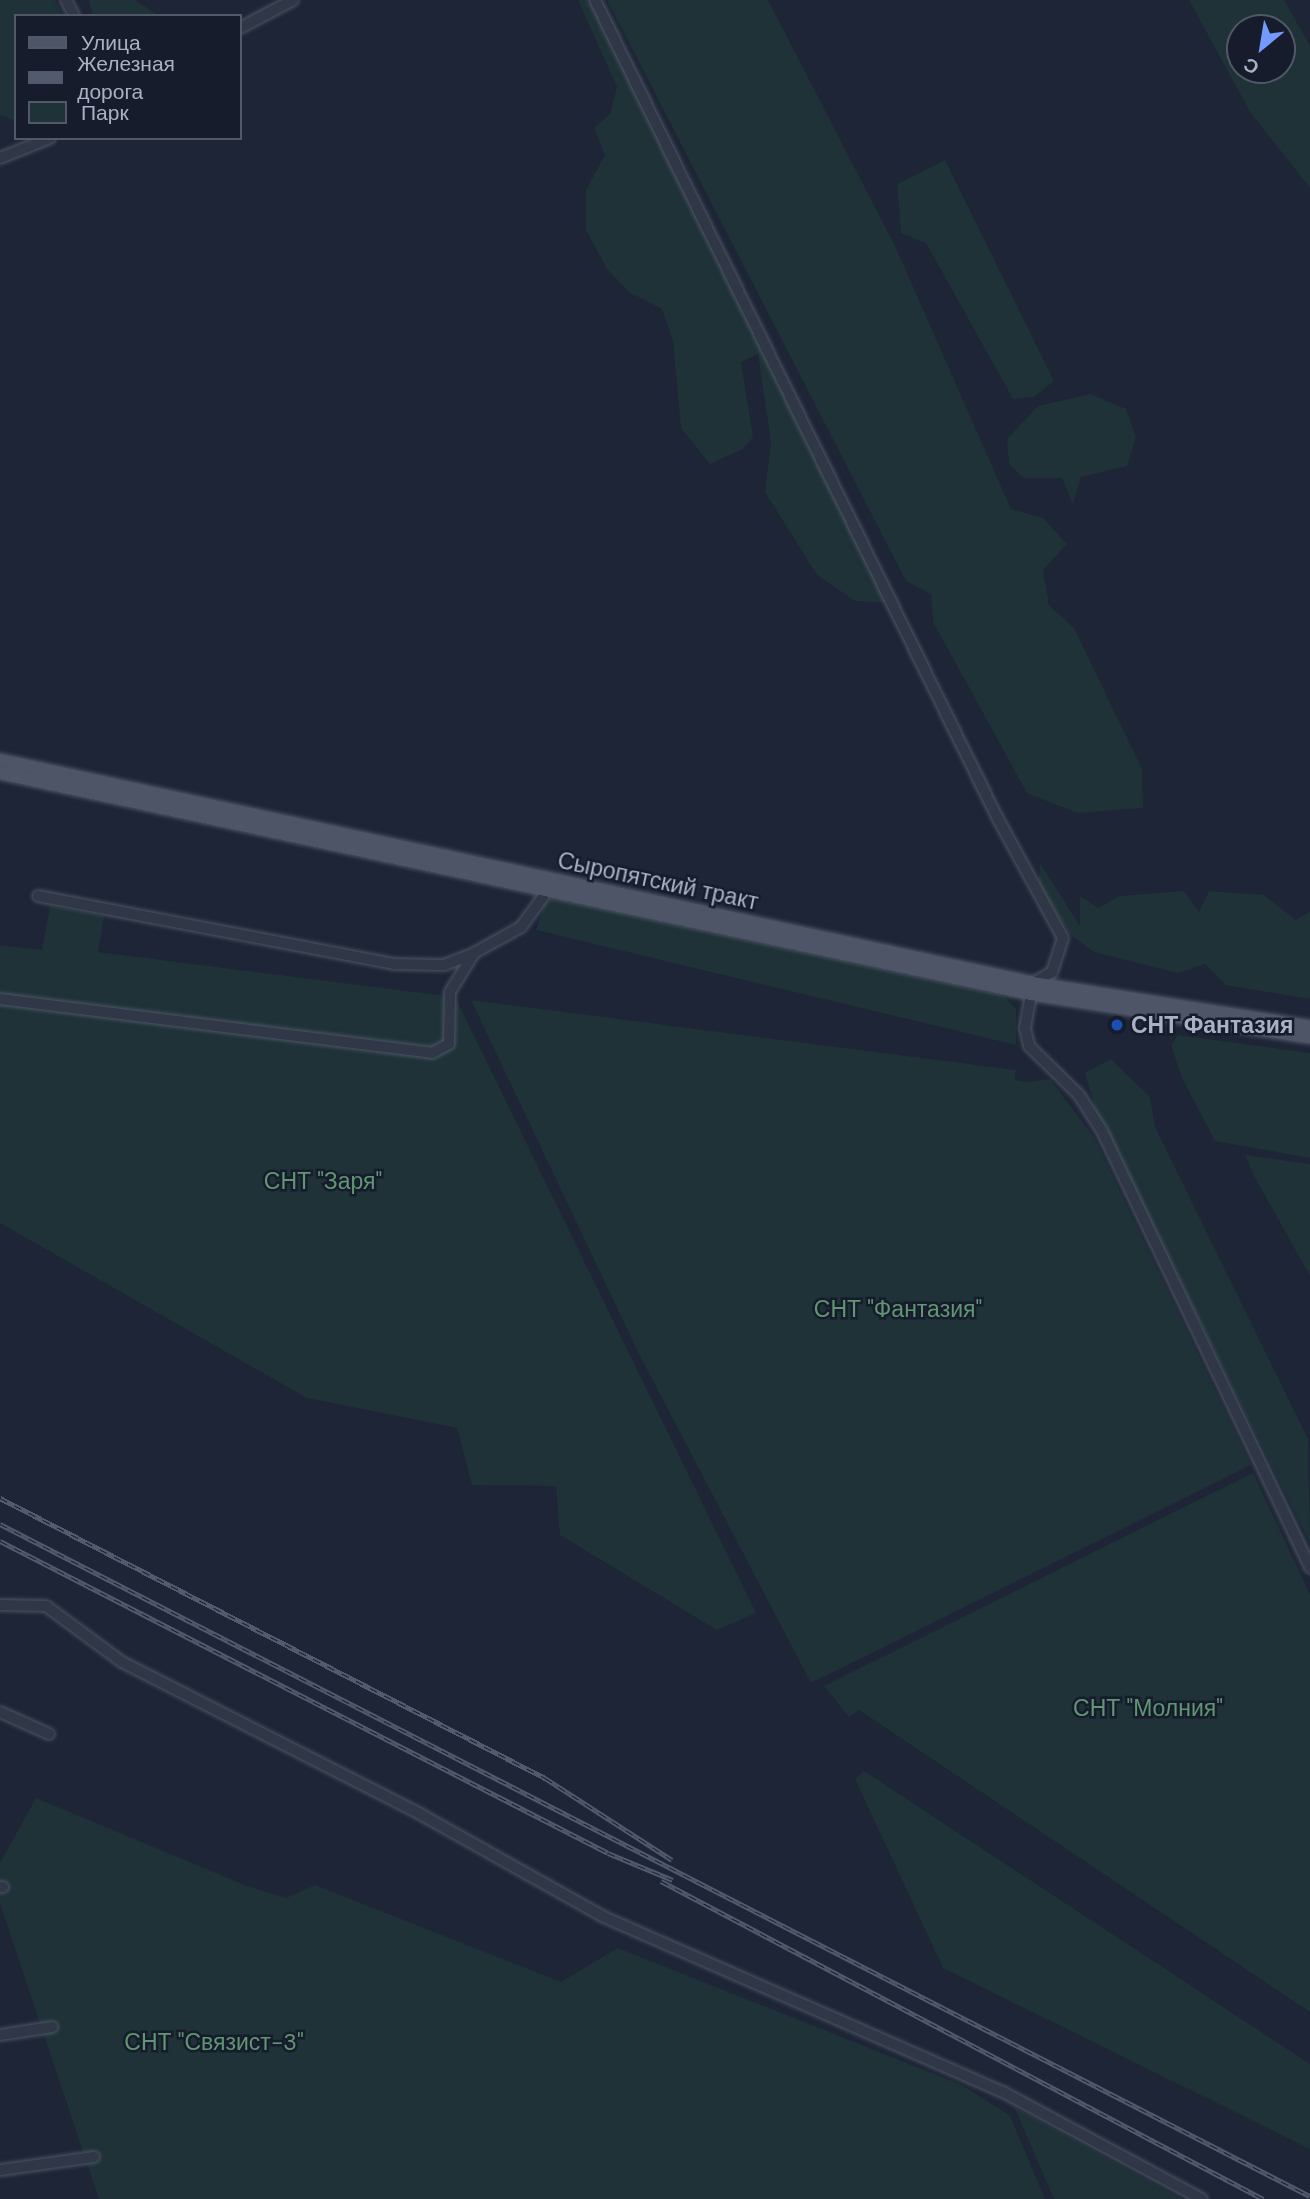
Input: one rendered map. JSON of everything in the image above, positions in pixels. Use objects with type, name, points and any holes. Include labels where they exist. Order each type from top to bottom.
[{"type":"main road","name":"Сыропятский тракт","points":[[0,760],[1032,988],[1310,1027]]},
{"type":"main road","name":"Сыропятский тракт","points":[[0,773],[548,890],[1032,988],[1310,1037]]},
{"type":"street","points":[[242,27],[293,0]]},
{"type":"street","points":[[595,0],[997,817],[1063,939],[1052,972],[1032,988],[1029,1046],[1079,1095],[1102,1131],[1310,1568]]},
{"type":"street","points":[[0,158],[46,140]]},
{"type":"street","points":[[38,896],[394,964],[443,965],[474,953],[521,927],[548,890]]},
{"type":"street","points":[[0,999],[432,1053],[449,1044],[450,992],[474,953]]},
{"type":"street","points":[[0,1605],[46,1606],[122,1662],[422,1815],[604,1917],[1003,2092],[1202,2199]]},
{"type":"street","points":[[0,1712],[49,1734]]},
{"type":"street","points":[[0,2035],[52,2028]]},
{"type":"street","points":[[0,2170],[94,2157]]},
{"type":"green space","points":[[0,0],[55,0],[62,14],[14,14],[14,120],[0,115]]},
{"type":"green space","points":[[89,0],[135,0],[157,14],[92,14]]},
{"type":"green space","points":[[578,0],[593,0],[891,603],[855,601],[817,575],[765,492],[771,442],[758,354],[741,362],[753,437],[743,449],[710,464],[681,428],[673,341],[662,309],[629,292],[607,269],[586,230],[586,190],[605,155],[594,128],[610,114],[617,87]]},
{"type":"green space","points":[[607,0],[768,0],[895,246],[1011,509],[1043,518],[1067,544],[1043,570],[1049,605],[1074,628],[1142,769],[1143,808],[1077,813],[1027,793],[933,622],[931,594],[906,581]]},
{"type":"green space","points":[[1189,0],[1284,0],[1292,14],[1226,14],[1226,68]]},
{"type":"green space","points":[[1296,21],[1310,46],[1310,188],[1250,112],[1235,84],[1296,84]]},
{"type":"green space","points":[[945,160],[1054,381],[1034,397],[1013,399],[926,243],[901,233],[897,184]]},
{"type":"green space","points":[[1090,394],[1126,409],[1136,437],[1127,466],[1081,477],[1073,504],[1062,478],[1024,478],[1009,464],[1007,439],[1038,406]]},
{"type":"green space","points":[[1040,863],[1080,926],[1080,896],[1098,908],[1119,896],[1184,891],[1199,912],[1209,891],[1264,895],[1296,920],[1310,911],[1310,999],[1226,985],[1205,964],[1178,973],[1094,952],[1072,936],[1038,885]]},
{"type":"green space","points":[[553,898],[1003,995],[1016,1009],[1016,1045],[536,930],[545,902]]},
{"type":"green space","name":"СНТ \"Заря\"","points":[[50,906],[104,916],[98,952],[455,997],[756,1613],[717,1630],[560,1535],[556,1486],[472,1485],[457,1428],[307,1398],[0,1223],[0,945],[42,950]]},
{"type":"green space","name":"СНТ \"Фантазия\"","points":[[471,1000],[1016,1070],[1015,1080],[1026,1082],[1050,1079],[1094,1137],[1251,1465],[811,1683],[639,1354]]},
{"type":"green space","points":[[1178,1035],[1310,1053],[1310,1158],[1215,1141],[1182,1078],[1171,1045]]},
{"type":"green space","points":[[1111,1059],[1150,1097],[1155,1127],[1308,1439],[1310,1543],[1096,1111],[1085,1073]]},
{"type":"green space","points":[[1245,1155],[1310,1164],[1310,1276],[1254,1176]]},
{"type":"green space","name":"СНТ \"Молния\"","points":[[1253,1473],[1310,1594],[1310,2012],[859,1710],[849,1717],[824,1686]]},
{"type":"green space","points":[[864,1771],[1310,2064],[1310,2149],[943,1968],[855,1779]]},
{"type":"green space","name":"СНТ \"Связист-3\"","points":[[36,1798],[247,1886],[286,1898],[315,1885],[561,1982],[618,1948],[962,2085],[1010,2116],[1045,2199],[99,2199],[0,1904],[0,1863]]},
{"type":"green space","points":[[1014,2107],[1182,2199],[1054,2199]]},
{"type":"railway","points":[[0,1498],[545,1778],[672,1860]]},
{"type":"railway","points":[[0,1524],[1310,2196]]},
{"type":"railway","points":[[0,1541],[608,1853],[673,1880]]},
{"type":"railway","points":[[661,1881],[1263,2199]]},
{"type":"place","name":"СНТ Фантазия","points":[[1117,1025]]}]
